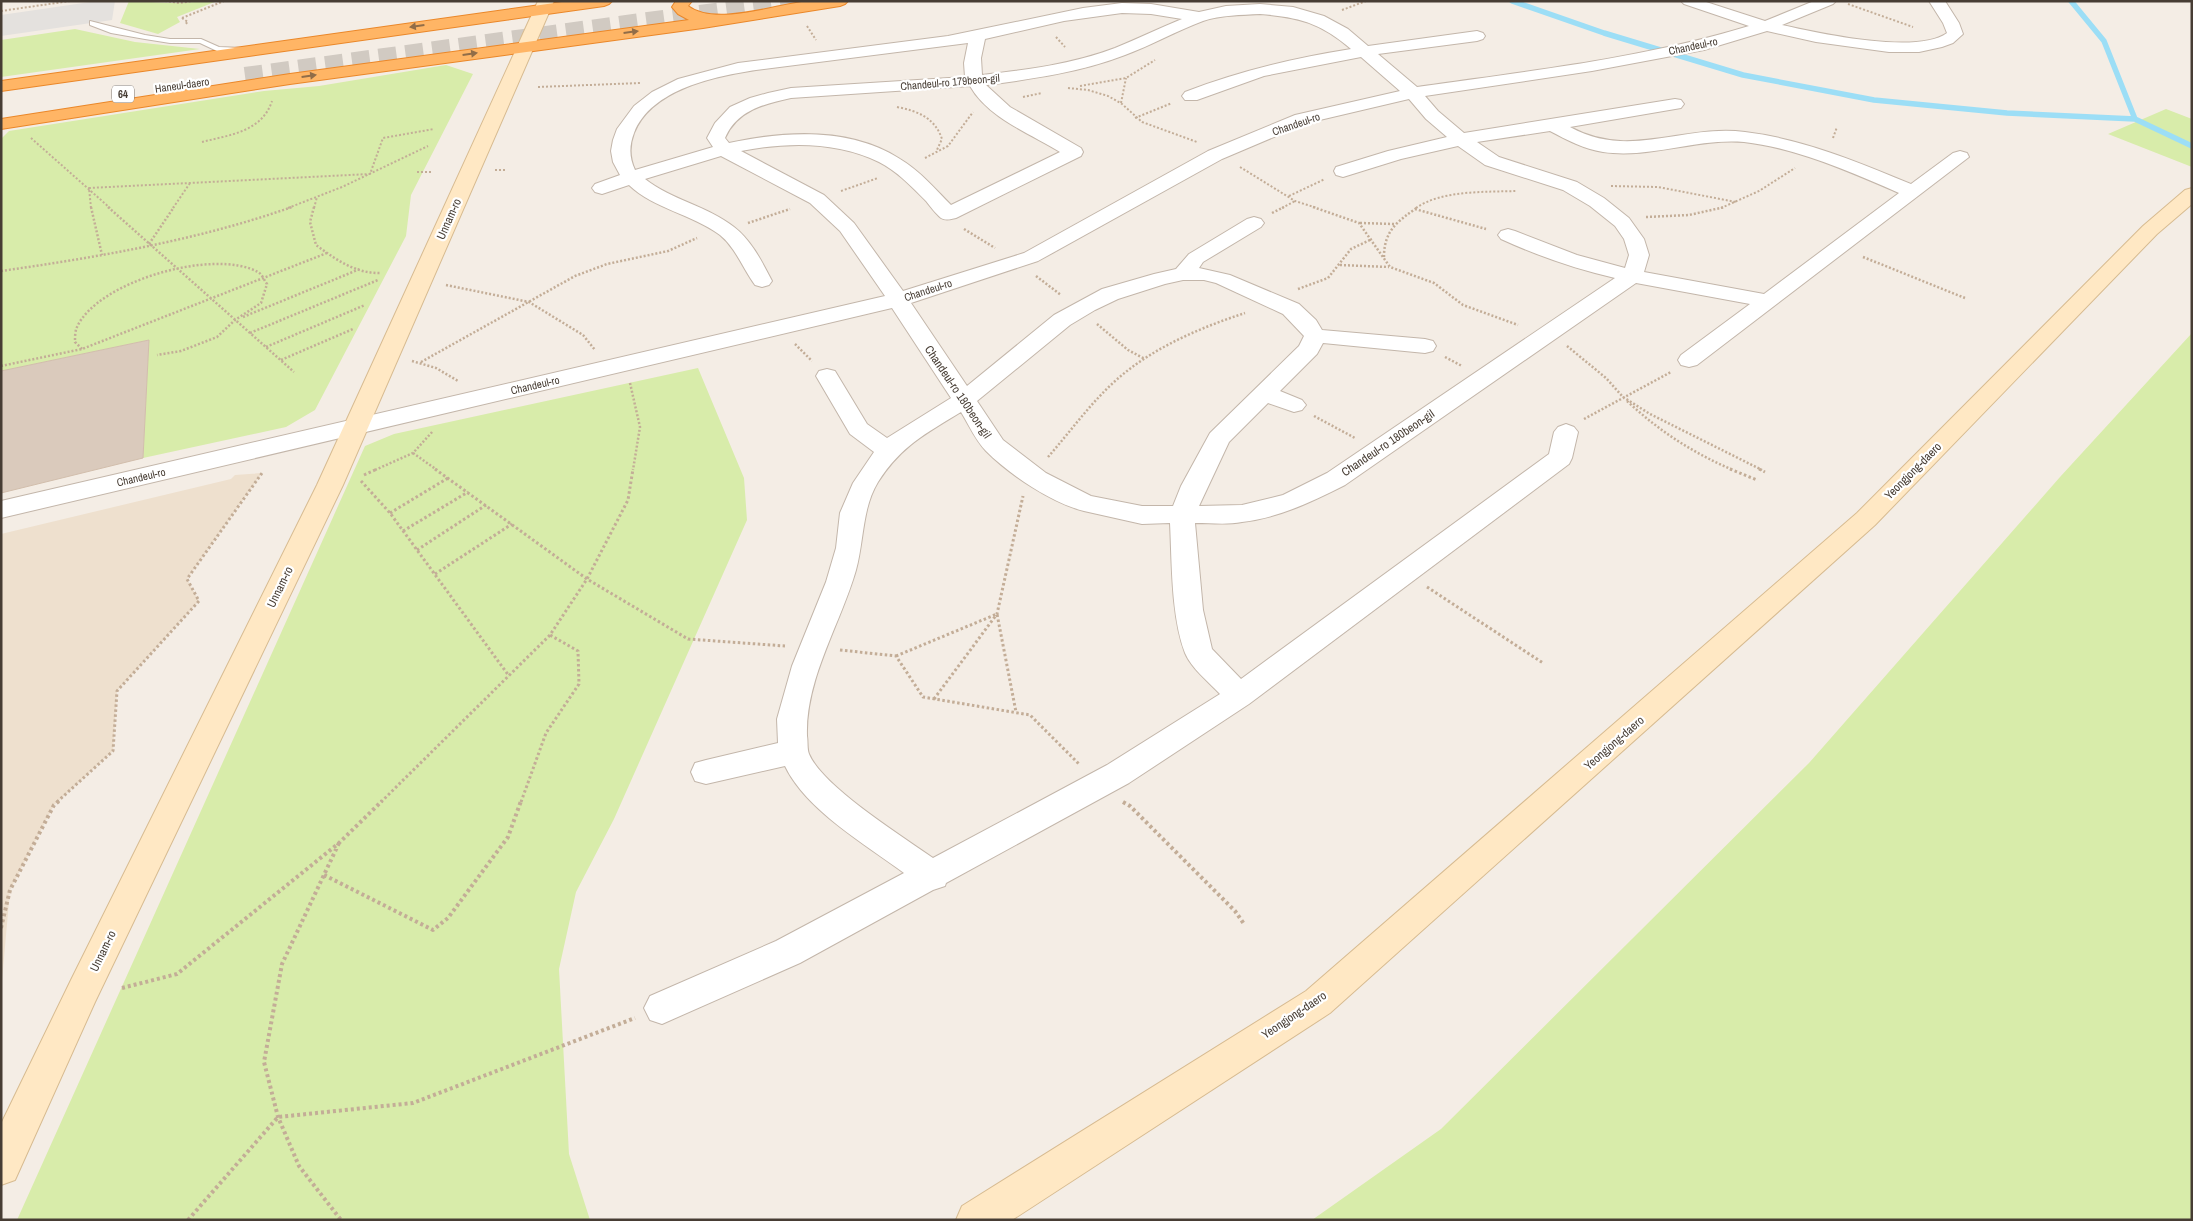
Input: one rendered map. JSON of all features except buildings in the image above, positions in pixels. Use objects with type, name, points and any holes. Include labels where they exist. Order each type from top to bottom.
[{"type":"highway","points":[[1,86],[544,5],[604,1]]},
{"type":"highway","points":[[684,1],[680,7],[693,17],[704,19],[732,18]]},
{"type":"highway","points":[[1,124],[239,82],[526,46],[732,18],[840,1]]},
{"type":"highway","points":[[239,82],[264,79],[277,72],[284,65],[283,58],[274,52],[250,50]]},
{"type":"highway","name":"Haneul-daero","points":[[1,94],[231,61]]},
{"type":"highway","name":"Haneul-daero","points":[[1,112],[239,82]]},
{"type":"street","points":[[1689,1],[1738,19],[1767,26],[1856,44],[1893,47],[1920,46],[1943,42],[1955,34],[1951,23],[1937,1]]},
{"type":"street","name":"Chandeul-ro","points":[[1,510],[897,300],[1031,257],[1215,156],[1301,119],[1413,93],[1614,62],[1704,45],[1767,26],[1828,1]]},
{"type":"street","name":"Unnam-ro","points":[[1,1166],[83,991],[325,494],[544,5]]},
{"type":"street","points":[[762,281],[746,252],[726,230],[653,192],[631,178],[622,161],[624,133],[633,119],[666,90],[693,80],[759,63],[878,51],[978,35],[1100,10],[1145,5],[1199,17]]},
{"type":"street","name":"Chandeul-ro 179beon-gil","points":[[724,150],[716,138],[721,124],[737,110],[762,99],[791,93],[975,81],[1027,75],[1081,63],[1152,39],[1199,17],[1260,5],[1318,19],[1342,32],[1413,93]]},
{"type":"street","points":[[978,35],[972,65],[975,81],[982,92],[1000,108],[1092,161]]},
{"type":"street","points":[[1191,96],[1249,75],[1280,67],[1363,52],[1478,36]]},
{"type":"street","points":[[644,83],[666,90]]},
{"type":"street","points":[[1413,93],[1432,115],[1460,139],[1492,161],[1570,186],[1603,207],[1622,222],[1634,238],[1639,255],[1633,276]]},
{"type":"street","points":[[1343,171],[1377,158],[1432,144],[1675,104]]},
{"type":"street","points":[[1553,125],[1569,136],[1588,143],[1622,149],[1707,136],[1721,135],[1746,138],[1819,156],[1913,192]]},
{"type":"street","points":[[602,188],[724,150],[768,141],[837,142],[887,159],[915,180],[951,218],[1074,152]]},
{"type":"street","points":[[724,150],[788,182],[817,200],[847,227],[869,256],[897,300]]},
{"type":"street","points":[[1689,360],[1960,157]]},
{"type":"street","name":"Yeongjong-daero","points":[[976,1220],[1318,1002],[1866,519],[2150,230],[2192,194]]},
{"type":"street","points":[[1183,274],[1196,258],[1254,223]]},
{"type":"street","points":[[1508,235],[1534,248],[1633,276],[1767,301]]},
{"type":"street","points":[[933,876],[827,798],[803,772],[793,752],[792,719],[806,666],[839,582],[849,548],[853,512],[866,483],[888,450],[907,435],[964,400],[1062,320],[1087,305],[1138,284],[1183,274],[1204,274],[1223,279],[1291,309],[1308,324],[1315,336]]},
{"type":"street","name":"Chandeul-ro 180beon-gil","points":[[897,300],[994,445],[1036,479],[1084,503],[1142,516],[1182,516],[1242,514],[1292,502],[1336,479],[1633,276]]},
{"type":"street","points":[[1315,336],[1425,346]]},
{"type":"street","points":[[1239,696],[1199,653],[1189,610],[1182,516],[1194,486],[1219,438],[1309,349],[1315,336]]},
{"type":"street","points":[[827,376],[858,429],[888,450]]},
{"type":"street","points":[[1266,393],[1294,404]]},
{"type":"street","points":[[662,1008],[788,952],[933,876],[1118,774],[1239,696],[1560,458],[1566,432]]},
{"type":"street","points":[[706,772],[793,752]]},
{"type":"lane","points":[[93,23],[114,31],[145,37],[170,41],[201,41],[217,49],[250,50]]},
{"type":"path","points":[[1,11],[70,1]]},
{"type":"path","points":[[165,1],[179,3],[193,1]]},
{"type":"path","points":[[182,18],[224,1]]},
{"type":"path","points":[[1335,12],[1366,1]]},
{"type":"path","points":[[1848,4],[1919,29]]},
{"type":"path","points":[[18,12],[20,7]]},
{"type":"path","points":[[804,21],[820,45]]},
{"type":"path","points":[[1051,33],[1070,52]]},
{"type":"path","points":[[1159,58],[1126,78],[1068,88],[1108,96],[1121,103],[1135,118],[1143,123],[1183,135],[1200,144]]},
{"type":"path","points":[[1121,103],[1126,78]]},
{"type":"path","points":[[538,87],[644,83]]},
{"type":"path","points":[[1022,98],[1050,92]]},
{"type":"path","points":[[202,142],[241,131],[262,121],[271,109],[273,95]]},
{"type":"path","points":[[1135,118],[1191,96]]},
{"type":"path","points":[[894,106],[915,111],[935,123],[942,140],[935,153]]},
{"type":"path","points":[[920,161],[948,146],[977,107]]},
{"type":"path","points":[[370,174],[383,138],[434,129]]},
{"type":"path","points":[[31,138],[294,372]]},
{"type":"path","points":[[1,270],[74,261],[254,219],[317,197],[428,146]]},
{"type":"path","points":[[1238,166],[1295,201],[1359,223],[1394,224]]},
{"type":"path","points":[[1638,216],[1690,216],[1715,211],[1759,193],[1799,166]]},
{"type":"path","points":[[1289,196],[1343,171]]},
{"type":"path","points":[[417,172],[432,172]]},
{"type":"path","points":[[89,188],[370,174]]},
{"type":"path","points":[[835,193],[878,178]]},
{"type":"path","points":[[149,244],[190,183]]},
{"type":"path","points":[[1609,186],[1654,187],[1697,192],[1737,203]]},
{"type":"path","points":[[89,188],[91,209],[102,255]]},
{"type":"path","points":[[1384,258],[1384,244],[1394,224],[1426,201],[1446,196],[1518,191]]},
{"type":"path","points":[[317,197],[310,222],[316,245],[338,261],[372,275],[381,273]]},
{"type":"path","points":[[421,362],[575,276],[607,264],[668,251],[687,240],[726,230],[794,207]]},
{"type":"path","points":[[1414,209],[1508,235]]},
{"type":"path","points":[[951,218],[1000,251]]},
{"type":"path","points":[[1359,223],[1390,267]]},
{"type":"path","points":[[1296,289],[1328,278],[1351,250],[1372,239]]},
{"type":"path","points":[[1,366],[82,349],[327,253]]},
{"type":"path","points":[[1859,255],[1964,298]]},
{"type":"path","points":[[82,349],[75,342],[76,327],[101,300],[125,286],[153,274],[184,267],[214,264],[240,265],[259,272],[267,284],[261,303],[235,320],[217,337],[181,351],[157,355]]},
{"type":"path","points":[[1340,265],[1390,267],[1434,283],[1463,305],[1518,325]]},
{"type":"path","points":[[235,320],[360,270]]},
{"type":"path","points":[[1031,273],[1063,296]]},
{"type":"path","points":[[250,333],[378,280]]},
{"type":"path","points":[[446,285],[529,302],[583,335],[596,350]]},
{"type":"path","points":[[266,347],[365,304]]},
{"type":"path","points":[[1045,460],[1114,382],[1145,359],[1190,336],[1248,312]]},
{"type":"path","points":[[1093,321],[1128,350],[1145,359]]},
{"type":"path","points":[[281,360],[352,329]]},
{"type":"path","points":[[792,340],[827,376]]},
{"type":"path","points":[[1566,345],[1606,378],[1646,420],[1681,446],[1757,480]]},
{"type":"path","points":[[1425,346],[1465,368]]},
{"type":"path","points":[[404,360],[421,362],[448,373],[464,386]]},
{"type":"path","points":[[1566,432],[1602,406],[1654,384],[1689,360]]},
{"type":"path","points":[[122,988],[177,974],[339,842],[550,635],[587,579],[628,500],[640,426],[629,379]]},
{"type":"path","points":[[1623,398],[1650,414],[1765,472]]},
{"type":"path","points":[[1294,404],[1358,440]]},
{"type":"path","points":[[436,428],[413,453],[358,477],[403,530],[509,676]]},
{"type":"path","points":[[413,453],[587,579],[688,639],[795,647]]},
{"type":"path","points":[[1,928],[10,890],[54,805],[113,751],[117,691],[199,601],[187,579],[262,472]]},
{"type":"path","points":[[390,513],[448,478]]},
{"type":"path","points":[[1016,712],[997,614],[1025,488]]},
{"type":"path","points":[[403,530],[468,492]]},
{"type":"path","points":[[417,550],[486,505]]},
{"type":"path","points":[[435,574],[512,524]]},
{"type":"path","points":[[1424,585],[1543,663]]},
{"type":"path","points":[[832,649],[896,656],[997,614]]},
{"type":"path","points":[[934,699],[997,614]]},
{"type":"path","points":[[324,875],[433,930],[448,918],[508,837],[546,733],[579,684],[578,651],[550,635]]},
{"type":"path","points":[[896,656],[923,697],[1030,715],[1086,771]]},
{"type":"path","points":[[1114,798],[1130,806],[1235,912],[1244,924]]},
{"type":"path","points":[[339,842],[282,964],[264,1062],[278,1117],[299,1166],[341,1220]]},
{"type":"path","points":[[188,1220],[278,1117],[413,1103],[662,1008]]},
{"type":"shaded area","points":[[97,1],[115,1],[112,20],[1,36],[1,15]]},
{"type":"shaded area","points":[[262,473],[187,579],[199,601],[117,691],[113,751],[54,805],[10,890],[1,992],[1,534],[231,479],[235,475]]},
{"type":"green space","points":[[129,1],[173,3],[217,1],[177,17],[180,22],[158,34],[120,23]]},
{"type":"green space","points":[[75,29],[135,42],[200,49],[1,77],[1,40]]},
{"type":"green space","points":[[446,65],[473,74],[411,195],[406,236],[315,410],[286,427],[143,458],[149,340],[1,371],[1,139],[9,131],[264,91],[319,86]]},
{"type":"green space","points":[[2166,109],[2192,119],[2192,167],[2108,134]]},
{"type":"green space","points":[[2192,333],[2192,1220],[1312,1220],[1441,1129],[1809,763],[2060,477]]},
{"type":"green space","points":[[698,368],[744,478],[747,520],[614,819],[576,892],[559,969],[569,1154],[590,1220],[17,1220],[365,446],[394,434]]},
{"type":"waterway","points":[[1512,1],[1604,33],[1743,75],[1874,100],[2007,113],[2135,119]]},
{"type":"waterway","points":[[2071,1],[2104,41],[2135,119]]},
{"type":"waterway","points":[[2135,119],[2192,146]]},
{"type":"tunnel","points":[[245,76],[795,1]]}]
